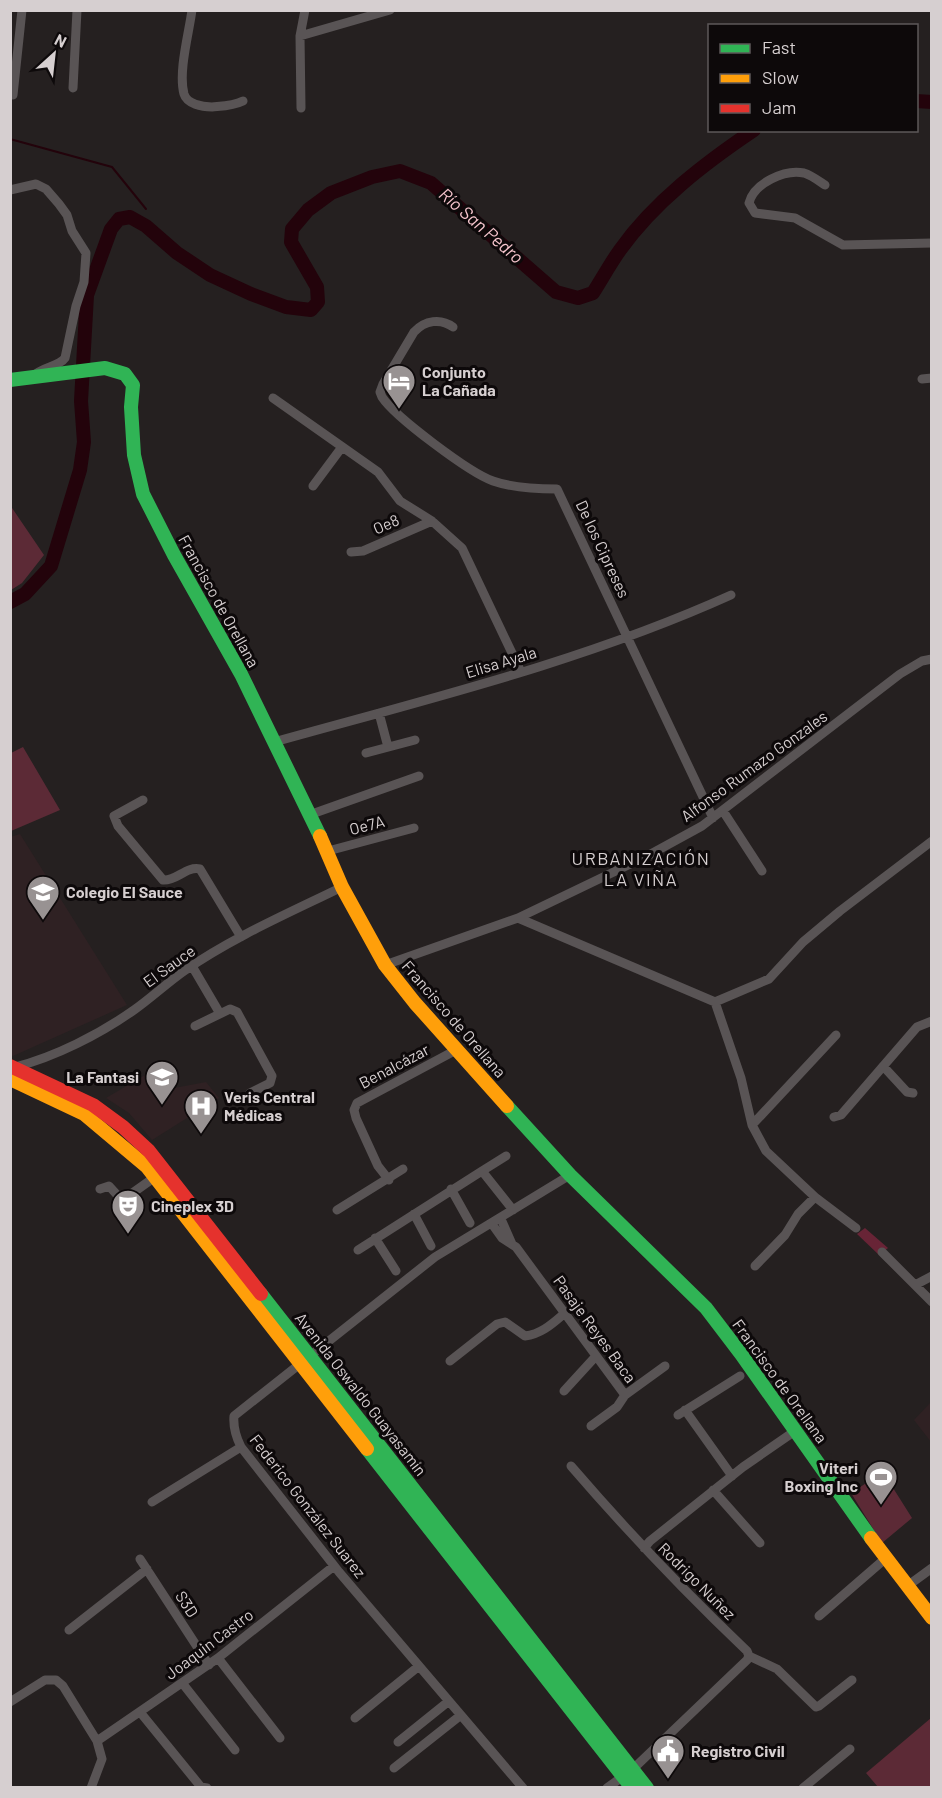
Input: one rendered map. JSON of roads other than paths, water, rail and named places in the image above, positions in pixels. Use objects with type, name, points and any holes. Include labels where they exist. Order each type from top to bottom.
[{"type":"street","points":[[13,95],[14,55],[22,10]]},
{"type":"street","points":[[74,88],[77,10]]},
{"type":"street","points":[[192,10],[183,73],[184,95],[189,100],[205,107],[236,105],[243,101]]},
{"type":"street","points":[[301,108],[300,36],[305,10]]},
{"type":"street","points":[[300,36],[390,10]]},
{"type":"street","points":[[10,22],[20,25]]},
{"type":"street","points":[[825,185],[806,173],[783,173],[755,191],[749,203],[754,213],[795,218],[843,245],[932,243]]},
{"type":"street","points":[[10,190],[36,184],[46,189],[67,215],[72,231],[86,253],[84,282],[76,306],[65,358],[61,363],[39,370],[32,377],[10,380]]},
{"type":"street","name":"De los Cipreses","points":[[453,327],[446,321],[438,320],[420,326],[414,332],[383,384],[380,392],[382,396],[410,424],[481,476],[505,484],[557,489],[713,818]]},
{"type":"street","name":"Francisco de Orellana","points":[[32,377],[99,368],[118,370],[126,374],[134,385],[131,407],[134,455],[143,494],[174,555],[241,674],[328,851],[342,887],[385,965],[415,1003],[570,1175],[706,1308],[906,1587],[932,1618]]},
{"type":"street","points":[[273,398],[378,472],[400,501],[432,521],[462,548],[520,672]]},
{"type":"street","points":[[313,486],[342,447]]},
{"type":"street","name":"Oe8","points":[[351,552],[363,551],[432,521]]},
{"type":"street","name":"Elisa Ayala","points":[[274,742],[520,672],[627,638],[731,595]]},
{"type":"street","name":"Alfonso Rumazo Gonzales","points":[[385,965],[518,918],[650,855],[723,811],[900,674],[922,661],[932,659]]},
{"type":"street","points":[[379,713],[388,747]]},
{"type":"street","points":[[366,753],[415,740]]},
{"type":"street","points":[[309,815],[419,777]]},
{"type":"street","points":[[142,800],[114,816],[118,826],[163,880],[173,879],[190,868],[200,869],[241,937]]},
{"type":"street","points":[[723,811],[762,871]]},
{"type":"street","name":"Oe7A","points":[[328,851],[414,828]]},
{"type":"street","points":[[518,918],[716,1002],[769,979],[803,942],[932,841]]},
{"type":"street","name":"El Sauce","points":[[11,1071],[89,1036],[133,1011],[192,966],[241,937],[342,887]]},
{"type":"street","points":[[192,966],[219,1012]]},
{"type":"street","points":[[716,1002],[741,1078],[752,1125],[766,1151],[815,1197],[856,1228]]},
{"type":"street","points":[[195,1026],[219,1012],[230,1009],[237,1012],[272,1076],[270,1083],[250,1093]]},
{"type":"street","points":[[834,1117],[841,1115],[917,1027],[932,1021]]},
{"type":"street","points":[[752,1125],[836,1035]]},
{"type":"street","name":"Benalcázar","points":[[389,1180],[378,1166],[356,1118],[354,1110],[357,1103],[458,1049]]},
{"type":"street","points":[[883,1066],[907,1092],[913,1093]]},
{"type":"street","name":"Avenida Oswaldo Guayasamín","points":[[11,1071],[84,1114],[118,1141],[155,1177],[306,1360]]},
{"type":"street","name":"Avenida Oswaldo Guayasamín","points":[[11,1071],[93,1105],[123,1127],[149,1151],[306,1360],[628,1772],[648,1788]]},
{"type":"street","points":[[358,1250],[506,1156]]},
{"type":"street","points":[[337,1210],[389,1180],[403,1169]]},
{"type":"street","points":[[482,1171],[513,1210]]},
{"type":"street","name":"Federico González Suarez","points":[[523,1788],[334,1566],[241,1447],[235,1431],[234,1416],[435,1257],[570,1175]]},
{"type":"street","points":[[100,1189],[109,1186],[124,1199],[155,1177]]},
{"type":"street","points":[[451,1189],[470,1222]]},
{"type":"street","points":[[755,1266],[785,1235],[798,1214],[815,1197]]},
{"type":"street","points":[[414,1214],[431,1246]]},
{"type":"street","name":"Pasaje Reyes Baca","points":[[496,1221],[566,1312],[625,1395],[617,1407],[591,1426]]},
{"type":"street","points":[[375,1239],[396,1271]]},
{"type":"street","points":[[882,1252],[932,1302]]},
{"type":"street","points":[[915,1285],[932,1276]]},
{"type":"street","points":[[450,1361],[497,1324],[505,1322],[525,1336],[543,1331],[566,1312]]},
{"type":"street","points":[[564,1391],[596,1356]]},
{"type":"street","points":[[625,1395],[665,1366]]},
{"type":"street","points":[[732,1476],[682,1412],[740,1376]]},
{"type":"street","name":"Rodrigo Nuñez","points":[[749,1656],[747,1651],[644,1548],[713,1490],[795,1431]]},
{"type":"street","points":[[152,1502],[241,1447]]},
{"type":"street","points":[[571,1466],[644,1548]]},
{"type":"street","points":[[713,1490],[760,1543]]},
{"type":"street","points":[[819,1616],[886,1558]]},
{"type":"street","name":"S3D","points":[[140,1559],[209,1665]]},
{"type":"street","name":"Joaquin Castro","points":[[97,1741],[209,1665],[334,1566]]},
{"type":"street","points":[[906,1587],[932,1568]]},
{"type":"street","points":[[69,1630],[147,1569]]},
{"type":"street","points":[[607,1788],[628,1772],[749,1656],[777,1669],[816,1707],[852,1680]]},
{"type":"street","points":[[218,1658],[280,1738]]},
{"type":"street","points":[[355,1718],[419,1666]]},
{"type":"street","points":[[10,1702],[45,1680],[56,1680],[63,1686],[97,1741],[102,1759],[90,1788]]},
{"type":"street","points":[[183,1684],[235,1750]]},
{"type":"street","points":[[398,1742],[449,1701]]},
{"type":"street","points":[[140,1712],[202,1787]]},
{"type":"street","points":[[394,1768],[461,1715]]},
{"type":"street","points":[[803,1788],[850,1749]]},
{"type":"street","name":"Avenida Oswaldo Guayasamín","points":[[628,1772],[632,1788]]},
{"type":"waterway","name":"Río San Pedro","points":[[918,101],[932,102]]},
{"type":"waterway","name":"Río San Pedro","points":[[10,602],[25,594],[51,566],[80,470],[84,442],[81,401],[87,295],[111,229],[119,219],[130,217],[146,226],[177,253],[210,275],[286,307],[311,310],[318,302],[317,287],[291,242],[292,229],[308,210],[331,193],[372,177],[400,171],[431,183],[556,292],[578,298],[593,293],[620,250],[664,200],[681,184],[751,132]]},
{"type":"waterway","points":[[10,139],[112,167],[146,209]]},
{"type":"place","name":"Conjunto La Cañada","points":[[399,410]]},
{"type":"place","name":"Colegio El Sauce","points":[[43,921]]},
{"type":"place","name":"La Fantasi","points":[[162,1106]]},
{"type":"place","name":"Veris Central Médicas","points":[[201,1135]]},
{"type":"place","name":"Cineplex 3D","points":[[128,1235]]},
{"type":"place","name":"Viteri Boxing Inc","points":[[881,1506]]},
{"type":"place","name":"Registro Civil","points":[[668,1780]]},
{"type":"district","name":"URBANIZACIÓN LA VIÑA","points":[[641,869]]}]
